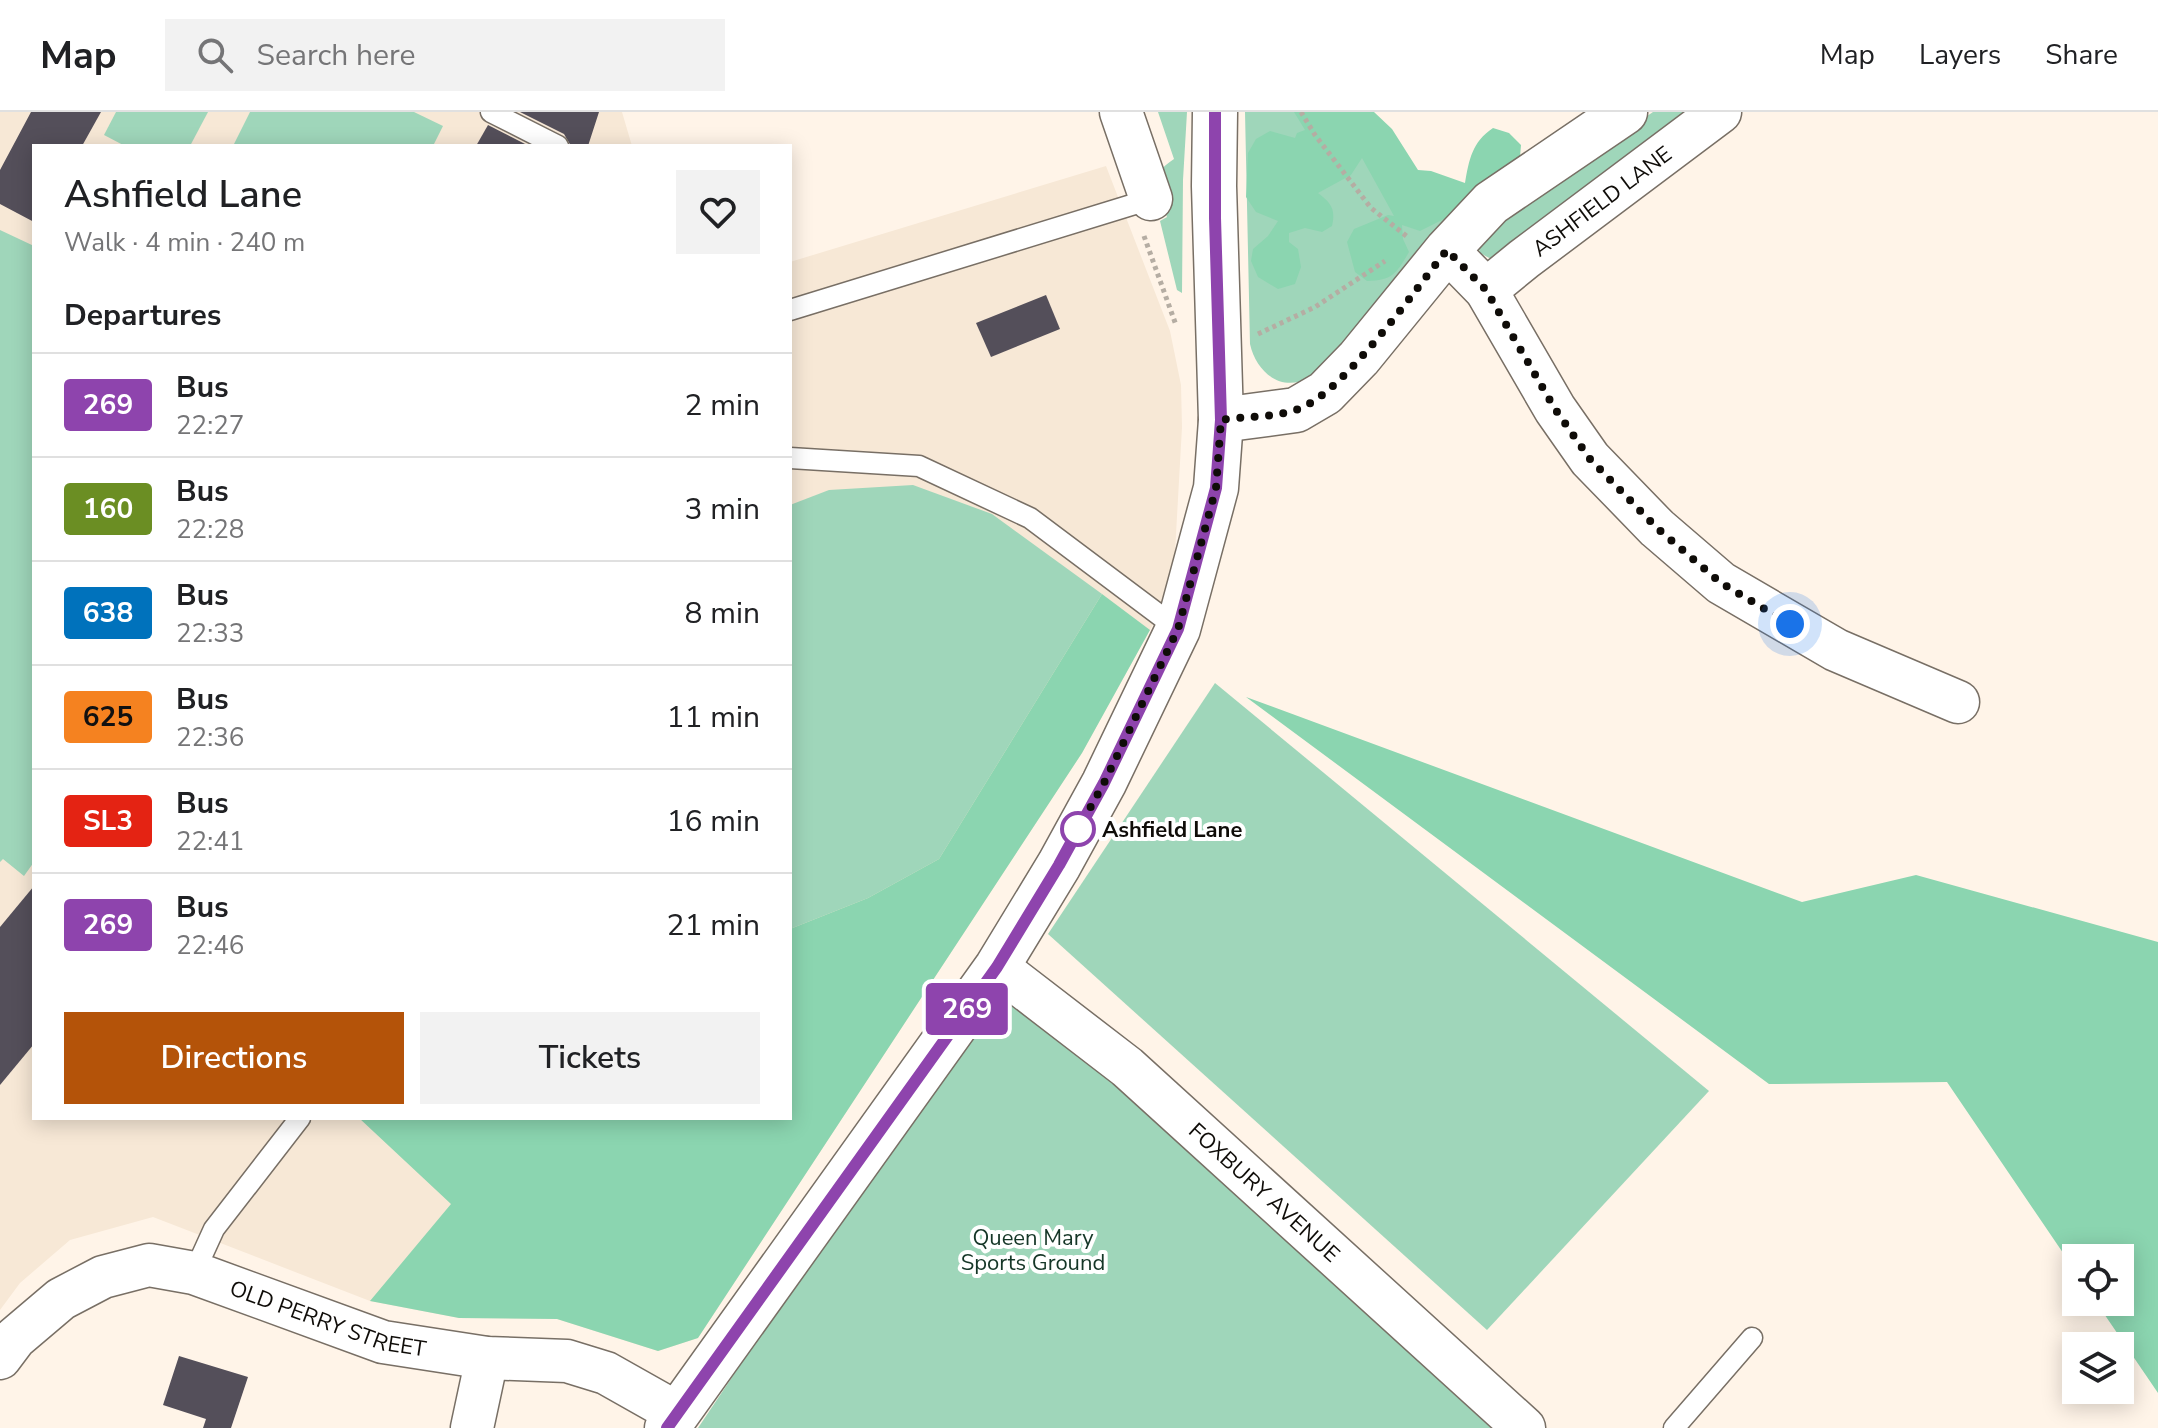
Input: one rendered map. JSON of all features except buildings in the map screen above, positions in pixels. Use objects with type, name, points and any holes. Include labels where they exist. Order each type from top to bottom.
[{"type":"main road","points":[[672,1421],[997,967],[1096,796],[1178,629],[1216,488],[1221,420],[1232,342],[1215,112]]},
{"type":"main road","points":[[1221,420],[1296,410],[1325,393],[1359,358],[1428,248],[1602,119]]},
{"type":"street","points":[[1121,112],[1151,199]]},
{"type":"street","name":"ASHFIELD LANE","points":[[1486,290],[1720,112]]},
{"type":"street","points":[[1428,248],[1486,290],[1555,409],[1590,459],[1657,528],[1721,583],[1836,650],[1958,702]]},
{"type":"street","name":"FOXBURY AVENUE","points":[[997,967],[1127,1067],[1524,1428]]},
{"type":"street","name":"OLD PERRY STREET","points":[[0,1358],[15,1338],[61,1299],[103,1277],[149,1265],[194,1273],[383,1342],[487,1358],[567,1361],[606,1373],[672,1421]]},
{"type":"street","points":[[472,1428],[487,1358]]},
{"type":"lane","points":[[491,112],[554,144]]},
{"type":"lane","points":[[792,309],[1151,199]]},
{"type":"lane","points":[[792,458],[919,466],[1030,518],[1178,629]]},
{"type":"lane","points":[[194,1273],[214,1229],[298,1120]]},
{"type":"lane","points":[[1674,1428],[1752,1338]]},
{"type":"path","points":[[1301,112],[1371,208],[1416,244],[1428,248]]},
{"type":"path","points":[[1151,199],[1138,219],[1185,347],[1232,342],[1315,307],[1388,259]]},
{"type":"shaded area","points":[[0,112],[622,112],[631,144],[32,144],[32,1120],[792,1120],[792,261],[1106,166],[1170,331],[1181,385],[1182,427],[1173,588],[1082,753],[698,1338],[658,1351],[557,1319],[459,1318],[370,1301],[153,1217],[70,1240],[20,1283],[0,1310]]},
{"type":"green space","points":[[116,112],[208,112],[191,144],[121,144],[104,135]]},
{"type":"green space","points":[[250,112],[414,112],[443,126],[434,144],[234,144]]},
{"type":"green space","points":[[1158,112],[1187,112],[1182,293],[1177,290],[1160,221],[1167,217],[1157,192],[1157,178],[1174,159]]},
{"type":"green space","points":[[1245,112],[1341,112],[1413,186],[1472,196],[1416,252],[1320,369],[1298,382],[1288,383],[1271,377],[1258,363],[1250,344]]},
{"type":"green space","points":[[1294,112],[1374,112],[1392,129],[1418,170],[1431,171],[1465,183],[1476,145],[1493,128],[1509,133],[1521,145],[1520,157],[1452,215],[1420,231],[1402,225],[1403,239],[1409,252],[1405,260],[1388,277],[1367,281],[1355,272],[1347,242],[1354,229],[1388,215],[1394,216],[1362,158],[1351,175],[1318,193],[1331,207],[1332,226],[1322,232],[1305,228],[1289,233],[1289,242],[1298,249],[1301,267],[1295,284],[1278,289],[1258,277],[1251,261],[1253,249],[1268,236],[1278,221],[1256,212],[1246,197],[1248,153],[1256,139],[1270,131],[1295,138],[1297,133],[1305,130]]},
{"type":"green space","points":[[1653,112],[1697,112],[1503,256],[1491,259],[1480,253],[1478,245],[1527,198]]},
{"type":"green space","points":[[0,230],[32,245],[32,865],[24,876],[3,859],[0,862]]},
{"type":"green space","points":[[913,485],[992,514],[1102,594],[939,859],[868,898],[792,928],[792,504],[829,490]]},
{"type":"green space","points":[[1102,594],[1150,630],[1082,753],[698,1338],[658,1351],[557,1319],[459,1318],[370,1301],[451,1204],[361,1120],[792,1120],[792,928],[868,898],[939,859]]},
{"type":"green space","points":[[1215,683],[1709,1091],[1487,1330],[1048,934]]},
{"type":"green space","points":[[1246,697],[1802,902],[1916,875],[2158,942],[2158,1393],[2134,1358],[2134,1332],[2116,1332],[2106,1316],[2134,1316],[2134,1244],[2062,1244],[2062,1251],[1947,1082],[1769,1084]]},
{"type":"green space","name":"Queen Mary Sports Ground","points":[[1001,976],[1491,1428],[698,1428]]},
{"type":"bus line","name":"269","points":[[667,1428],[997,967],[1104,783],[1178,629],[1216,488],[1221,420],[1215,112]]},
{"type":"place","name":"Ashfield Lane","points":[[1078,829]]},
{"type":"route","points":[[1078,829],[1074,837],[1104,783],[1178,629],[1216,488],[1221,420],[1296,410],[1325,393],[1359,358],[1447,250],[1486,290],[1555,409],[1590,459],[1657,528],[1721,583],[1790,624]]}]
